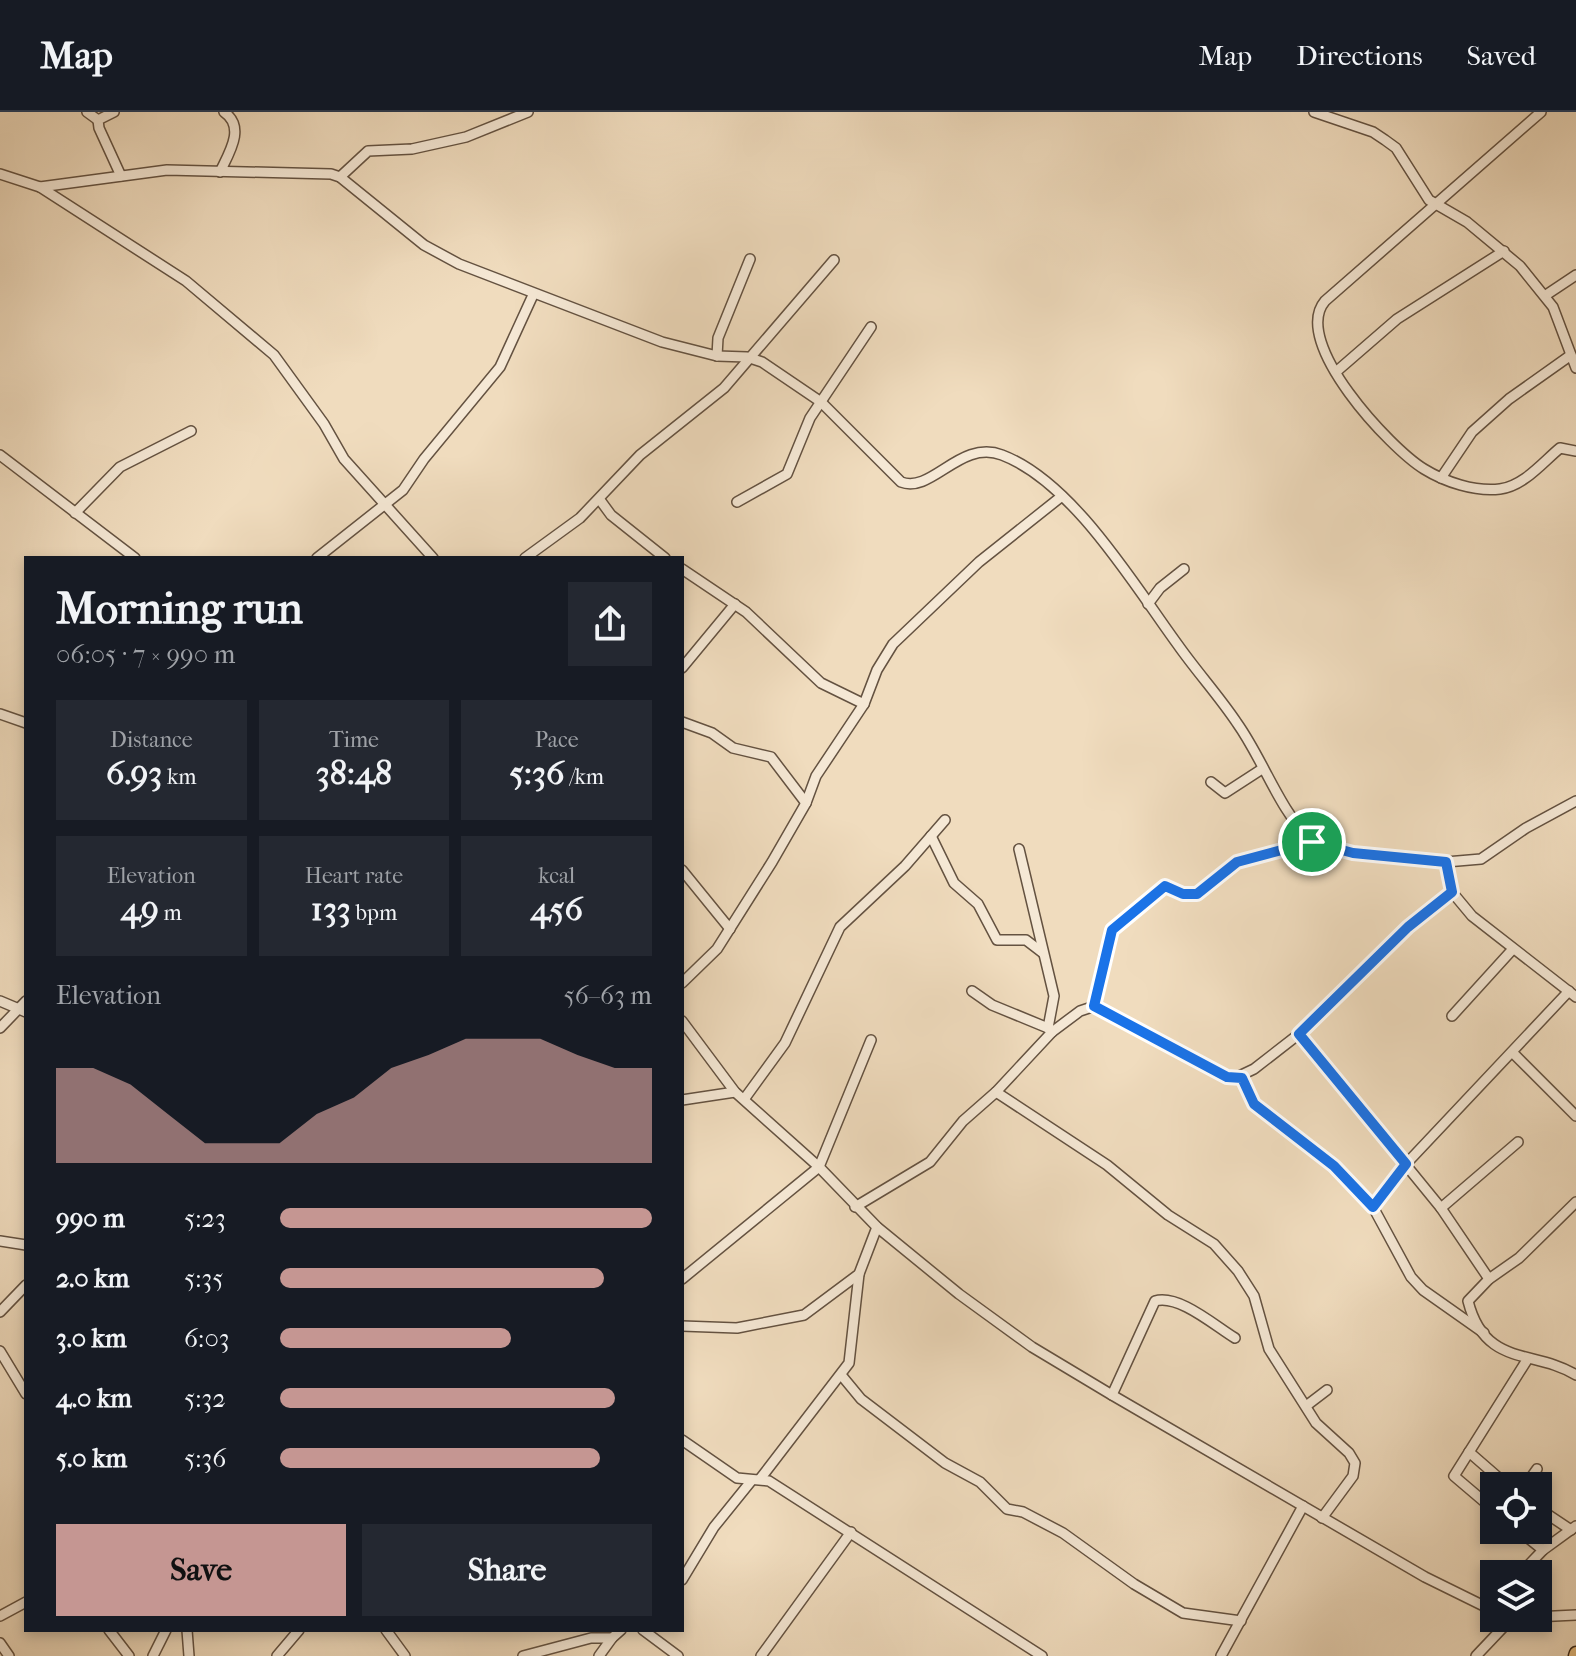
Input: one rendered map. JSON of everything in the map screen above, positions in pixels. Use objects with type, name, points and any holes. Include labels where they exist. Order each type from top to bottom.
[{"type":"street","points":[[87,112],[98,120],[107,152],[121,176]]},
{"type":"street","points":[[98,120],[114,112]]},
{"type":"street","points":[[220,172],[235,132],[232,119],[224,112]]},
{"type":"street","points":[[340,177],[368,151],[412,149],[466,137],[528,112]]},
{"type":"street","points":[[1314,112],[1373,132],[1396,148],[1423,193],[1504,251],[1546,295],[1576,368]]},
{"type":"street","points":[[1541,112],[1321,306],[1321,334],[1353,402],[1379,431],[1420,467],[1441,478],[1463,485],[1501,489],[1536,469],[1560,448],[1576,451]]},
{"type":"street","points":[[40,187],[167,170],[318,171],[340,177],[424,245],[533,295],[662,342],[717,356],[747,357],[751,361],[762,362],[821,402],[901,482],[917,483],[964,456],[986,451],[1020,464],[1062,496],[1148,604],[1239,725],[1262,769],[1312,842]]},
{"type":"street","points":[[0,174],[40,187],[186,281],[274,355],[324,424],[344,459],[431,556]]},
{"type":"street","points":[[1337,371],[1397,319],[1504,251]]},
{"type":"street","points":[[717,356],[718,338],[750,259]]},
{"type":"street","points":[[528,556],[600,500],[640,455],[710,400],[751,361],[763,342],[834,260]]},
{"type":"street","points":[[1546,295],[1576,275]]},
{"type":"street","points":[[319,556],[328,546],[388,506],[500,367],[533,295]]},
{"type":"street","points":[[737,502],[787,474],[810,418],[871,327]]},
{"type":"street","points":[[1441,478],[1485,420],[1571,355]]},
{"type":"street","points":[[75,513],[120,467],[191,431]]},
{"type":"street","points":[[0,455],[132,556]]},
{"type":"street","points":[[684,981],[717,949],[730,929],[806,803],[816,776],[864,704],[877,670],[902,634],[979,562],[1062,496]]},
{"type":"street","points":[[600,500],[611,515],[662,556]]},
{"type":"street","points":[[1148,604],[1160,588],[1184,569]]},
{"type":"street","points":[[684,570],[735,604],[821,683],[864,704]]},
{"type":"street","points":[[684,666],[735,604]]},
{"type":"street","points":[[0,714],[24,722]]},
{"type":"street","points":[[684,723],[712,733],[733,748],[771,757],[806,803]]},
{"type":"street","points":[[1211,782],[1225,793],[1262,769]]},
{"type":"street","points":[[1094,1006],[1112,932],[1154,892],[1165,886],[1183,894],[1197,894],[1237,862],[1312,842],[1353,853],[1446,862],[1481,859],[1526,828],[1576,801]]},
{"type":"street","points":[[745,1098],[785,1043],[840,927],[945,820]]},
{"type":"street","points":[[931,836],[954,883],[978,904],[997,940],[1026,940],[1045,956]]},
{"type":"street","points":[[1019,849],[1054,996],[1050,1030]]},
{"type":"street","points":[[1373,1207],[1406,1164],[1573,994],[1512,950],[1472,916],[1452,892],[1446,862]]},
{"type":"street","points":[[684,872],[730,929]]},
{"type":"street","points":[[855,1207],[921,1170],[1050,1030],[1080,1011],[1094,1006],[1227,1077],[1242,1078],[1299,1034],[1408,927],[1452,892]]},
{"type":"street","points":[[1452,1016],[1512,950]]},
{"type":"street","points":[[972,991],[992,1005],[1050,1030]]},
{"type":"street","points":[[0,1001],[22,1012],[0,1028]]},
{"type":"street","points":[[684,1024],[735,1092],[819,1167],[877,1227],[959,1294],[1032,1347],[1112,1395],[1425,1577],[1480,1604]]},
{"type":"street","points":[[1299,1034],[1441,1208],[1489,1279]]},
{"type":"street","points":[[684,1277],[819,1167],[871,1040]]},
{"type":"street","points":[[1513,1053],[1576,1116]]},
{"type":"street","points":[[1242,1078],[1254,1104],[1334,1166],[1373,1207],[1411,1277],[1449,1311],[1484,1333],[1502,1349],[1527,1360],[1561,1366],[1576,1375]]},
{"type":"street","points":[[684,1100],[735,1092]]},
{"type":"street","points":[[996,1092],[1107,1165],[1168,1215],[1218,1248],[1252,1291],[1269,1349],[1320,1428],[1349,1453],[1355,1466],[1353,1476],[1322,1518]]},
{"type":"street","points":[[1441,1208],[1518,1142]]},
{"type":"street","points":[[1484,1333],[1468,1301],[1489,1279],[1519,1258],[1576,1202]]},
{"type":"street","points":[[684,1577],[714,1527],[842,1376],[853,1344],[859,1274],[877,1227]]},
{"type":"street","points":[[0,1241],[24,1245]]},
{"type":"street","points":[[684,1326],[718,1329],[794,1319],[859,1274]]},
{"type":"street","points":[[0,1312],[24,1287]]},
{"type":"street","points":[[1112,1395],[1157,1300],[1176,1304],[1235,1338]]},
{"type":"street","points":[[0,1351],[24,1391]]},
{"type":"street","points":[[1480,1498],[1454,1477],[1527,1360]]},
{"type":"street","points":[[842,1376],[861,1399],[945,1463],[980,1482],[1007,1509],[1023,1512],[1063,1533],[1134,1584],[1183,1613],[1241,1621]]},
{"type":"street","points":[[1306,1406],[1327,1390]]},
{"type":"street","points":[[684,1441],[737,1478],[756,1479],[851,1532],[1042,1656]]},
{"type":"street","points":[[1469,1452],[1492,1472]]},
{"type":"street","points":[[1221,1656],[1303,1506]]},
{"type":"street","points":[[1533,1560],[1573,1528],[1552,1516]]},
{"type":"street","points":[[761,1656],[851,1532]]},
{"type":"street","points":[[1536,1544],[1543,1550]]},
{"type":"street","points":[[0,1616],[24,1603]]},
{"type":"street","points":[[1552,1616],[1576,1615]]},
{"type":"street","points":[[111,1632],[129,1656]]},
{"type":"street","points":[[153,1656],[165,1632]]},
{"type":"street","points":[[187,1632],[189,1656]]},
{"type":"street","points":[[277,1656],[297,1632]]},
{"type":"street","points":[[387,1632],[405,1656]]},
{"type":"street","points":[[599,1656],[619,1632]]},
{"type":"street","points":[[646,1632],[678,1656]]},
{"type":"street","points":[[1476,1656],[1499,1632]]},
{"type":"street","points":[[523,1656],[591,1638],[612,1638]]},
{"type":"street","points":[[0,1643],[9,1656]]},
{"type":"route","points":[[1312,842],[1334,845],[1353,853],[1446,862],[1452,892],[1408,927],[1299,1034],[1406,1164],[1373,1207],[1334,1166],[1254,1104],[1242,1078],[1227,1077],[1094,1006],[1099,997],[1112,932],[1154,892],[1167,886],[1183,894],[1197,894],[1237,862],[1312,842]]}]
